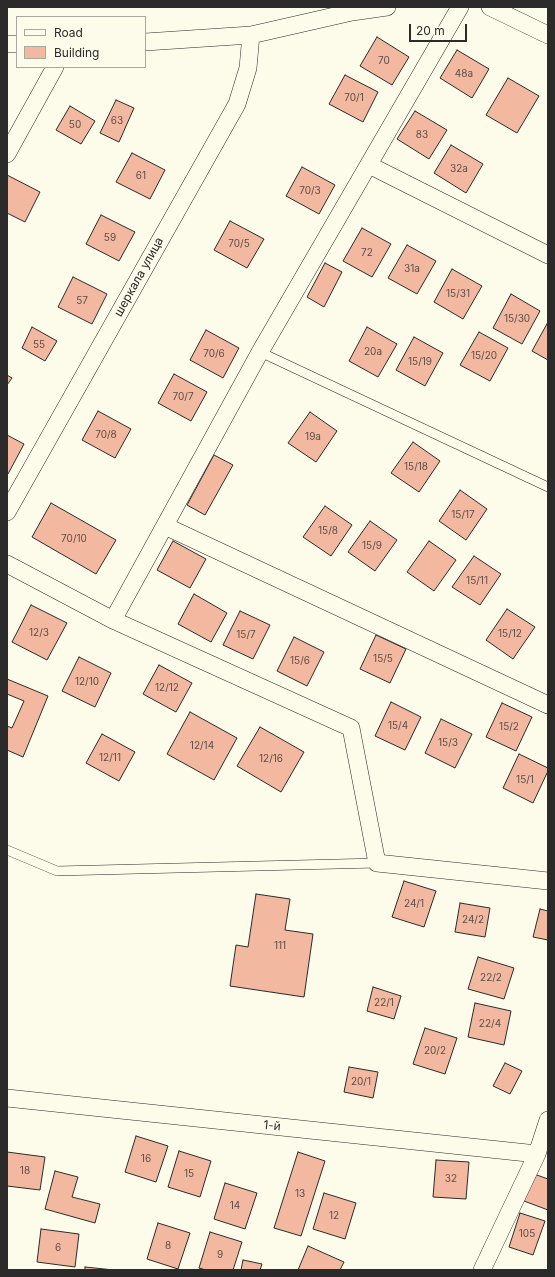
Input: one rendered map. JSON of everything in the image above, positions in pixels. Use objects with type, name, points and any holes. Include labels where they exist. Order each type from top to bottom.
[{"type":"street","points":[[146,42],[251,35],[352,12],[387,7]]},
{"type":"street","points":[[113,620],[260,352],[460,7]]},
{"type":"street","points":[[490,7],[548,35]]},
{"type":"street","name":"шеркала улица","points":[[7,512],[237,104],[248,68],[251,35]]},
{"type":"street","points":[[7,154],[54,68]]},
{"type":"street","points":[[369,166],[548,255]]},
{"type":"street","points":[[164,526],[548,704]]},
{"type":"street","points":[[7,564],[113,620],[352,728],[377,862],[548,881]]},
{"type":"street","name":"1-й","points":[[7,1098],[537,1154]]},
{"type":"street","points":[[482,1270],[537,1154],[548,1120]]},
{"type":"lane","points":[[260,352],[548,487]]},
{"type":"lane","points":[[7,850],[57,871],[377,862]]},
{"type":"building","points":[[377,37],[409,57],[392,85],[360,66]]},
{"type":"building","points":[[457,50],[489,69],[472,98],[440,78]]},
{"type":"building","points":[[345,75],[378,92],[363,122],[329,104]]},
{"type":"building","points":[[508,78],[539,96],[517,133],[486,115]]},
{"type":"building","points":[[116,100],[134,108],[119,142],[100,133]]},
{"type":"building","points":[[70,106],[95,121],[81,144],[56,130]]},
{"type":"building","points":[[415,111],[447,130],[429,159],[397,139]]},
{"type":"building","points":[[451,145],[483,164],[466,193],[434,173]]},
{"type":"building","points":[[132,153],[165,170],[150,199],[116,182]]},
{"type":"building","points":[[302,167],[335,185],[319,214],[286,196]]},
{"type":"building","points":[[7,175],[40,192],[25,222],[7,213]]},
{"type":"building","points":[[101,215],[135,232],[119,261],[86,244]]},
{"type":"building","points":[[230,221],[264,239],[247,268],[214,250]]},
{"type":"building","points":[[362,228],[391,244],[372,277],[343,261]]},
{"type":"building","points":[[407,245],[436,261],[417,294],[388,278]]},
{"type":"building","points":[[325,263],[342,272],[324,307],[307,297]]},
{"type":"building","points":[[452,269],[482,286],[463,319],[434,302]]},
{"type":"building","points":[[73,277],[107,294],[92,324],[58,307]]},
{"type":"building","points":[[511,294],[540,311],[522,344],[493,328]]},
{"type":"building","points":[[548,322],[548,360],[532,351]]},
{"type":"building","points":[[32,327],[57,341],[45,361],[22,348]]},
{"type":"building","points":[[367,327],[397,344],[378,377],[349,361]]},
{"type":"building","points":[[206,330],[239,348],[223,378],[190,360]]},
{"type":"building","points":[[479,332],[508,348],[490,381],[460,365]]},
{"type":"building","points":[[414,337],[443,353],[425,386],[396,370]]},
{"type":"building","points":[[174,374],[207,392],[191,421],[158,403]]},
{"type":"building","points":[[7,375],[12,378],[7,385]]},
{"type":"building","points":[[98,411],[131,429],[115,458],[82,440]]},
{"type":"building","points":[[310,412],[337,431],[316,462],[288,443]]},
{"type":"building","points":[[7,435],[24,444],[8,474],[7,473]]},
{"type":"building","points":[[413,442],[440,461],[419,492],[391,473]]},
{"type":"building","points":[[214,455],[233,465],[205,515],[187,505]]},
{"type":"building","points":[[460,490],[487,509],[466,540],[439,521]]},
{"type":"building","points":[[51,503],[116,540],[96,574],[32,537]]},
{"type":"building","points":[[325,506],[352,525],[331,556],[303,537]]},
{"type":"building","points":[[370,521],[397,540],[375,571],[348,552]]},
{"type":"building","points":[[173,541],[206,559],[190,588],[157,570]]},
{"type":"building","points":[[429,541],[456,560],[434,591],[407,572]]},
{"type":"building","points":[[474,556],[501,574],[480,605],[452,587]]},
{"type":"building","points":[[194,594],[227,613],[211,642],[178,624]]},
{"type":"building","points":[[31,605],[67,623],[47,660],[12,642]]},
{"type":"building","points":[[507,609],[535,627],[513,659],[486,640]]},
{"type":"building","points":[[240,611],[270,625],[253,659],[223,645]]},
{"type":"building","points":[[376,635],[406,649],[390,683],[360,669]]},
{"type":"building","points":[[294,637],[324,652],[307,686],[277,671]]},
{"type":"building","points":[[79,657],[111,673],[95,707],[62,691]]},
{"type":"building","points":[[159,665],[192,683],[176,712],[143,694]]},
{"type":"building","points":[[7,679],[48,696],[23,757],[7,750],[7,726],[12,728],[24,701],[7,694]]},
{"type":"building","points":[[391,702],[421,717],[405,750],[375,736]]},
{"type":"building","points":[[502,703],[532,717],[516,751],[486,737]]},
{"type":"building","points":[[190,712],[237,738],[214,780],[167,754]]},
{"type":"building","points":[[441,719],[472,734],[455,768],[425,753]]},
{"type":"building","points":[[260,727],[304,752],[281,792],[237,766]]},
{"type":"building","points":[[102,734],[135,752],[119,781],[86,763]]},
{"type":"building","points":[[519,754],[548,768],[533,803],[503,788]]},
{"type":"building","points":[[404,881],[436,891],[424,927],[392,917]]},
{"type":"building","points":[[256,894],[290,899],[285,930],[313,934],[304,997],[230,986],[236,945],[248,947]]},
{"type":"building","points":[[460,903],[490,908],[485,937],[455,932]]},
{"type":"building","points":[[540,909],[548,911],[548,940],[533,937]]},
{"type":"building","points":[[478,957],[514,968],[504,999],[468,989]]},
{"type":"building","points":[[373,987],[401,996],[394,1019],[367,1011]]},
{"type":"building","points":[[475,1003],[511,1011],[504,1045],[468,1037]]},
{"type":"building","points":[[425,1028],[457,1038],[445,1074],[413,1064]]},
{"type":"building","points":[[505,1063],[522,1071],[510,1094],[493,1086]]},
{"type":"building","points":[[349,1067],[378,1072],[373,1098],[344,1092]]},
{"type":"building","points":[[136,1136],[168,1146],[156,1182],[125,1172]]},
{"type":"building","points":[[179,1151],[211,1161],[200,1197],[168,1187]]},
{"type":"building","points":[[7,1152],[45,1157],[40,1190],[7,1186]]},
{"type":"building","points":[[298,1152],[325,1161],[301,1236],[274,1228]]},
{"type":"building","points":[[436,1160],[469,1162],[466,1199],[433,1197]]},
{"type":"building","points":[[55,1171],[78,1177],[72,1197],[100,1204],[95,1223],[45,1209]]},
{"type":"building","points":[[534,1174],[548,1179],[548,1210],[524,1201]]},
{"type":"building","points":[[225,1183],[257,1193],[245,1229],[214,1219]]},
{"type":"building","points":[[324,1193],[356,1203],[345,1239],[313,1229]]},
{"type":"building","points":[[520,1213],[545,1221],[533,1255],[509,1247]]},
{"type":"building","points":[[158,1223],[190,1233],[178,1269],[147,1259]]},
{"type":"building","points":[[41,1229],[79,1234],[75,1267],[37,1262]]},
{"type":"building","points":[[210,1232],[242,1242],[233,1270],[206,1270],[199,1268]]},
{"type":"building","points":[[308,1246],[344,1262],[340,1270],[298,1270]]},
{"type":"building","points":[[243,1260],[262,1264],[260,1270],[241,1270]]},
{"type":"building","points":[[85,1267],[114,1270],[85,1270]]}]
